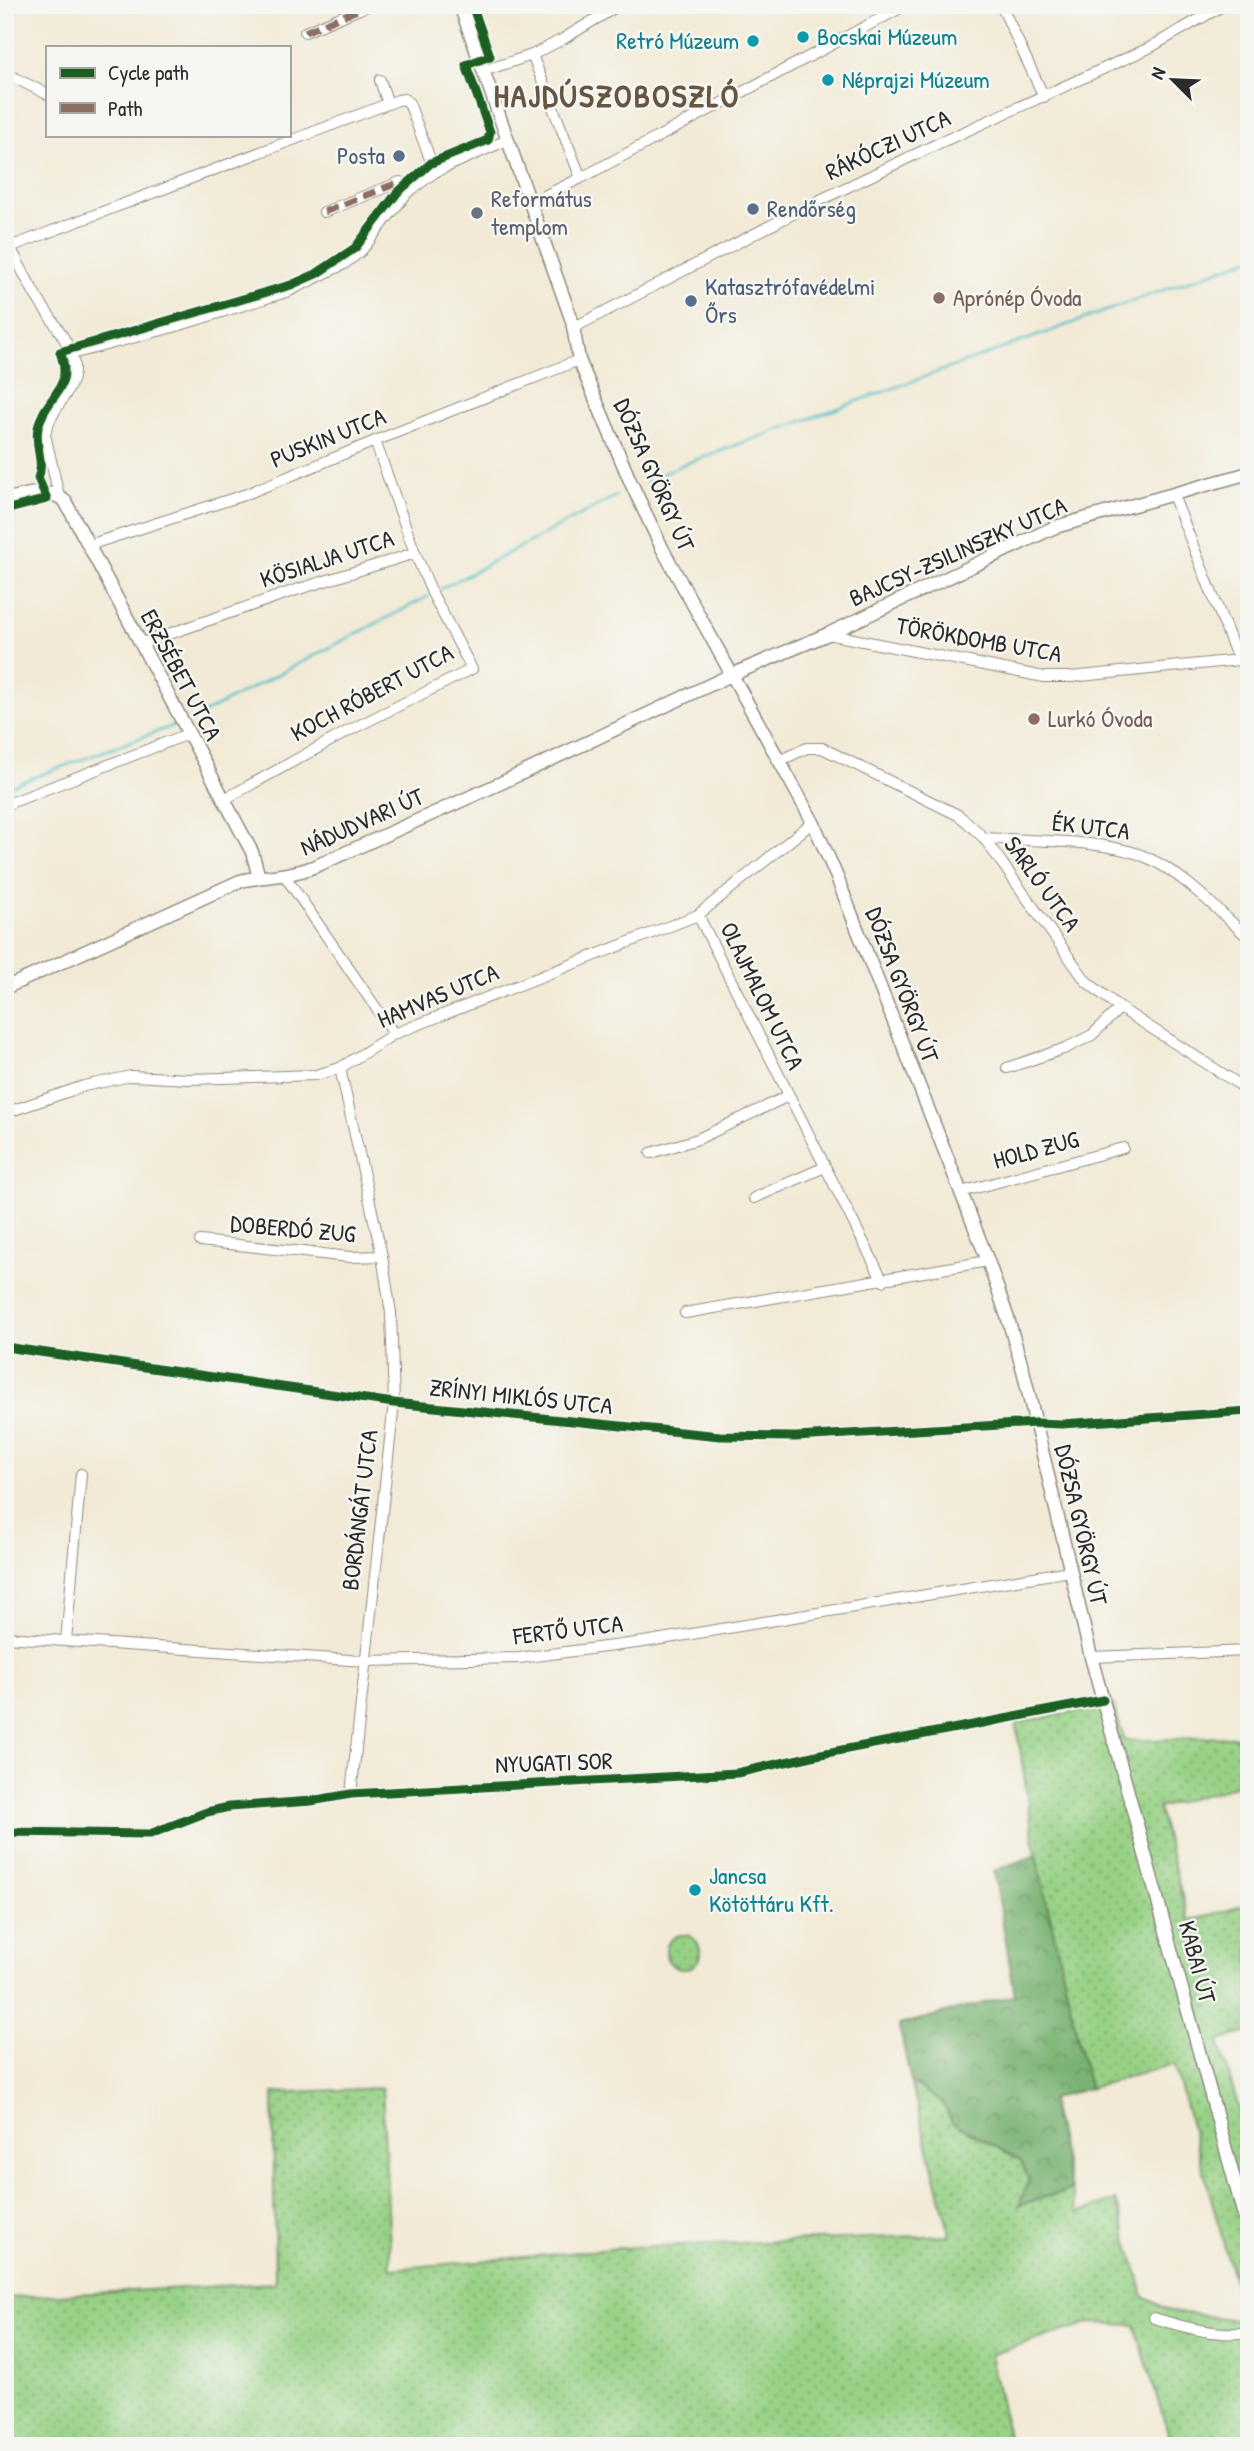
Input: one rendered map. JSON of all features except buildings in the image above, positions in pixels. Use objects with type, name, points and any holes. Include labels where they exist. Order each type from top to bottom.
[{"type":"main road","name":"DÓZSA GYÖRGY ÚT","points":[[460,5],[572,324],[579,360],[631,483],[663,550],[813,822],[841,886],[988,1261],[1023,1370],[1103,1700]]},
{"type":"main road","name":"BAJCSY-ZSILINSZKY UTCA","points":[[731,675],[828,634],[1055,527],[1249,473]]},
{"type":"main road","points":[[5,500],[42,492],[59,496]]},
{"type":"main road","name":"ERZSÉBET UTCA","points":[[59,496],[65,501],[89,545],[251,852],[259,877]]},
{"type":"main road","name":"NÁDUDVARI ÚT","points":[[5,988],[230,885],[259,877],[285,876],[316,866],[731,675]]},
{"type":"main road","name":"KABAI ÚT","points":[[1103,1700],[1249,2234]]},
{"type":"street","points":[[305,32],[369,5]]},
{"type":"street","points":[[483,71],[532,55],[619,5]]},
{"type":"street","points":[[530,203],[906,5]]},
{"type":"street","points":[[1001,5],[1044,97]]},
{"type":"street","name":"RÁKÓCZI UTCA","points":[[572,324],[934,145],[1149,48],[1224,5]]},
{"type":"street","points":[[532,55],[581,178]]},
{"type":"street","points":[[5,73],[46,94]]},
{"type":"street","points":[[380,80],[386,104]]},
{"type":"street","points":[[59,496],[45,434],[47,425],[73,378],[75,368],[72,354],[39,302],[8,242],[404,99],[409,103],[435,172]]},
{"type":"street","points":[[72,354],[177,326],[289,291],[341,265],[361,251],[407,193],[435,172],[507,140]]},
{"type":"street","points":[[324,212],[400,182],[406,186]]},
{"type":"street","name":"PUSKIN UTCA","points":[[89,545],[244,495],[579,360]]},
{"type":"street","name":"KÖSIALJA UTCA","points":[[140,644],[296,590],[415,553],[375,441]]},
{"type":"street","points":[[1173,495],[1249,674]]},
{"type":"street","name":"KOCH RÓBERT UTCA","points":[[223,800],[352,729],[472,669],[433,595],[415,553]]},
{"type":"street","name":"TÖRÖKDOMB UTCA","points":[[828,634],[1044,677],[1071,677],[1244,659]]},
{"type":"street","points":[[5,804],[188,734]]},
{"type":"street","name":"SARLÓ UTCA","points":[[779,761],[807,748],[822,748],[958,815],[984,838],[1086,981],[1120,1008],[1240,1085],[1249,1095]]},
{"type":"street","name":"HAMVAS UTCA","points":[[5,1113],[84,1086],[131,1076],[221,1078],[316,1074],[340,1068],[394,1034],[698,915],[813,822]]},
{"type":"street","name":"ÉK UTCA","points":[[984,838],[1105,846],[1149,858],[1178,877],[1249,938]]},
{"type":"street","points":[[285,876],[394,1034]]},
{"type":"street","name":"OLAJMALOM UTCA","points":[[698,915],[883,1281]]},
{"type":"street","points":[[1007,1068],[1066,1048],[1092,1035],[1120,1008]]},
{"type":"street","name":"BORDÁNGÁT UTCA","points":[[340,1068],[382,1256],[391,1313],[394,1403],[351,1794]]},
{"type":"street","name":"OLAJMALOM UTCA","points":[[651,1153],[698,1139],[788,1096]]},
{"type":"street","name":"HOLD ZUG","points":[[961,1192],[1123,1148]]},
{"type":"street","points":[[754,1198],[825,1167]]},
{"type":"street","name":"DOBERDÓ ZUG","points":[[200,1241],[350,1257],[382,1256]]},
{"type":"street","points":[[685,1312],[883,1281],[988,1261]]},
{"type":"street","name":"ZRÍNYI MIKLÓS UTCA","points":[[5,1347],[394,1403],[734,1437],[796,1437],[1036,1423],[1062,1424],[1249,1411]]},
{"type":"street","points":[[66,1641],[82,1474]]},
{"type":"street","name":"FERTŐ UTCA","points":[[5,1637],[364,1661],[519,1658],[644,1642],[1070,1571]]},
{"type":"street","points":[[1091,1657],[1249,1651]]},
{"type":"street","name":"NYUGATI SOR","points":[[5,1832],[150,1834],[207,1812],[229,1807],[311,1801],[351,1794],[737,1773],[821,1754],[1103,1700]]},
{"type":"street","points":[[1154,2318],[1191,2329],[1249,2332]]},
{"type":"green space","points":[[1113,1704],[1125,1741],[1249,1736],[1249,1782],[1158,1808],[1189,1921],[1249,1904],[1249,2031],[1219,2041],[1249,2144],[1249,2446],[1172,2446],[1135,2325],[1089,2323],[990,2355],[1009,2441],[993,2446],[5,2446],[5,2298],[275,2283],[273,2093],[382,2088],[391,2269],[634,2247],[950,2235],[911,2082],[943,2103],[952,2122],[1021,2161],[1029,2180],[1019,2205],[1071,2190],[1077,2213],[1116,2200],[1144,2297],[1170,2311],[1237,2320],[1243,2313],[1174,2064],[1089,2088],[1036,1855],[1016,1723]]},
{"type":"green space","points":[[1036,1855],[1089,2088],[1050,2099],[1071,2190],[1019,2205],[1029,2180],[1021,2161],[952,2122],[943,2103],[911,2082],[899,2025],[1015,1995],[994,1871]]},
{"type":"green space","points":[[683,1935],[695,1940],[700,1952],[695,1964],[683,1969],[671,1964],[666,1952],[671,1940]]},
{"type":"waterway","points":[[646,482],[679,466],[1249,259]]},
{"type":"waterway","points":[[441,589],[616,496]]},
{"type":"waterway","points":[[198,716],[429,596]]},
{"type":"waterway","points":[[5,788],[175,725]]},
{"type":"marked path","points":[[305,32],[369,5]]},
{"type":"marked path","points":[[324,212],[400,182],[403,184]]},
{"type":"cycle path","points":[[5,510],[47,499],[38,478],[40,466],[37,435],[41,417],[57,393],[64,376],[60,352],[291,285],[316,274],[355,248],[397,193],[431,163],[488,140],[490,132],[466,65],[490,56],[472,5]]},
{"type":"cycle path","points":[[5,1347],[394,1403],[720,1436],[796,1437],[1036,1423],[1062,1424],[1249,1411]]},
{"type":"cycle path","points":[[5,1832],[150,1834],[207,1812],[229,1807],[311,1801],[351,1794],[737,1773],[821,1754],[1103,1700]]},
{"type":"place","name":"Bocskai Múzeum","points":[[803,37]]},
{"type":"place","name":"Retró Múzeum","points":[[753,41]]},
{"type":"place","name":"Néprajzi Múzeum","points":[[828,80]]},
{"type":"place","name":"Posta","points":[[399,156]]},
{"type":"place","name":"Rendőrség","points":[[753,209]]},
{"type":"place","name":"Református templom","points":[[477,213]]},
{"type":"place","name":"Aprónép Óvoda","points":[[939,298]]},
{"type":"place","name":"Katasztrófavédelmi Őrs","points":[[691,301]]},
{"type":"place","name":"Lurkó Óvoda","points":[[1034,719]]},
{"type":"place","name":"Jancsa Kötöttáru Kft.","points":[[695,1890]]},
{"type":"district","name":"HAJDÚSZOBOSZLÓ","points":[[617,96]]}]
